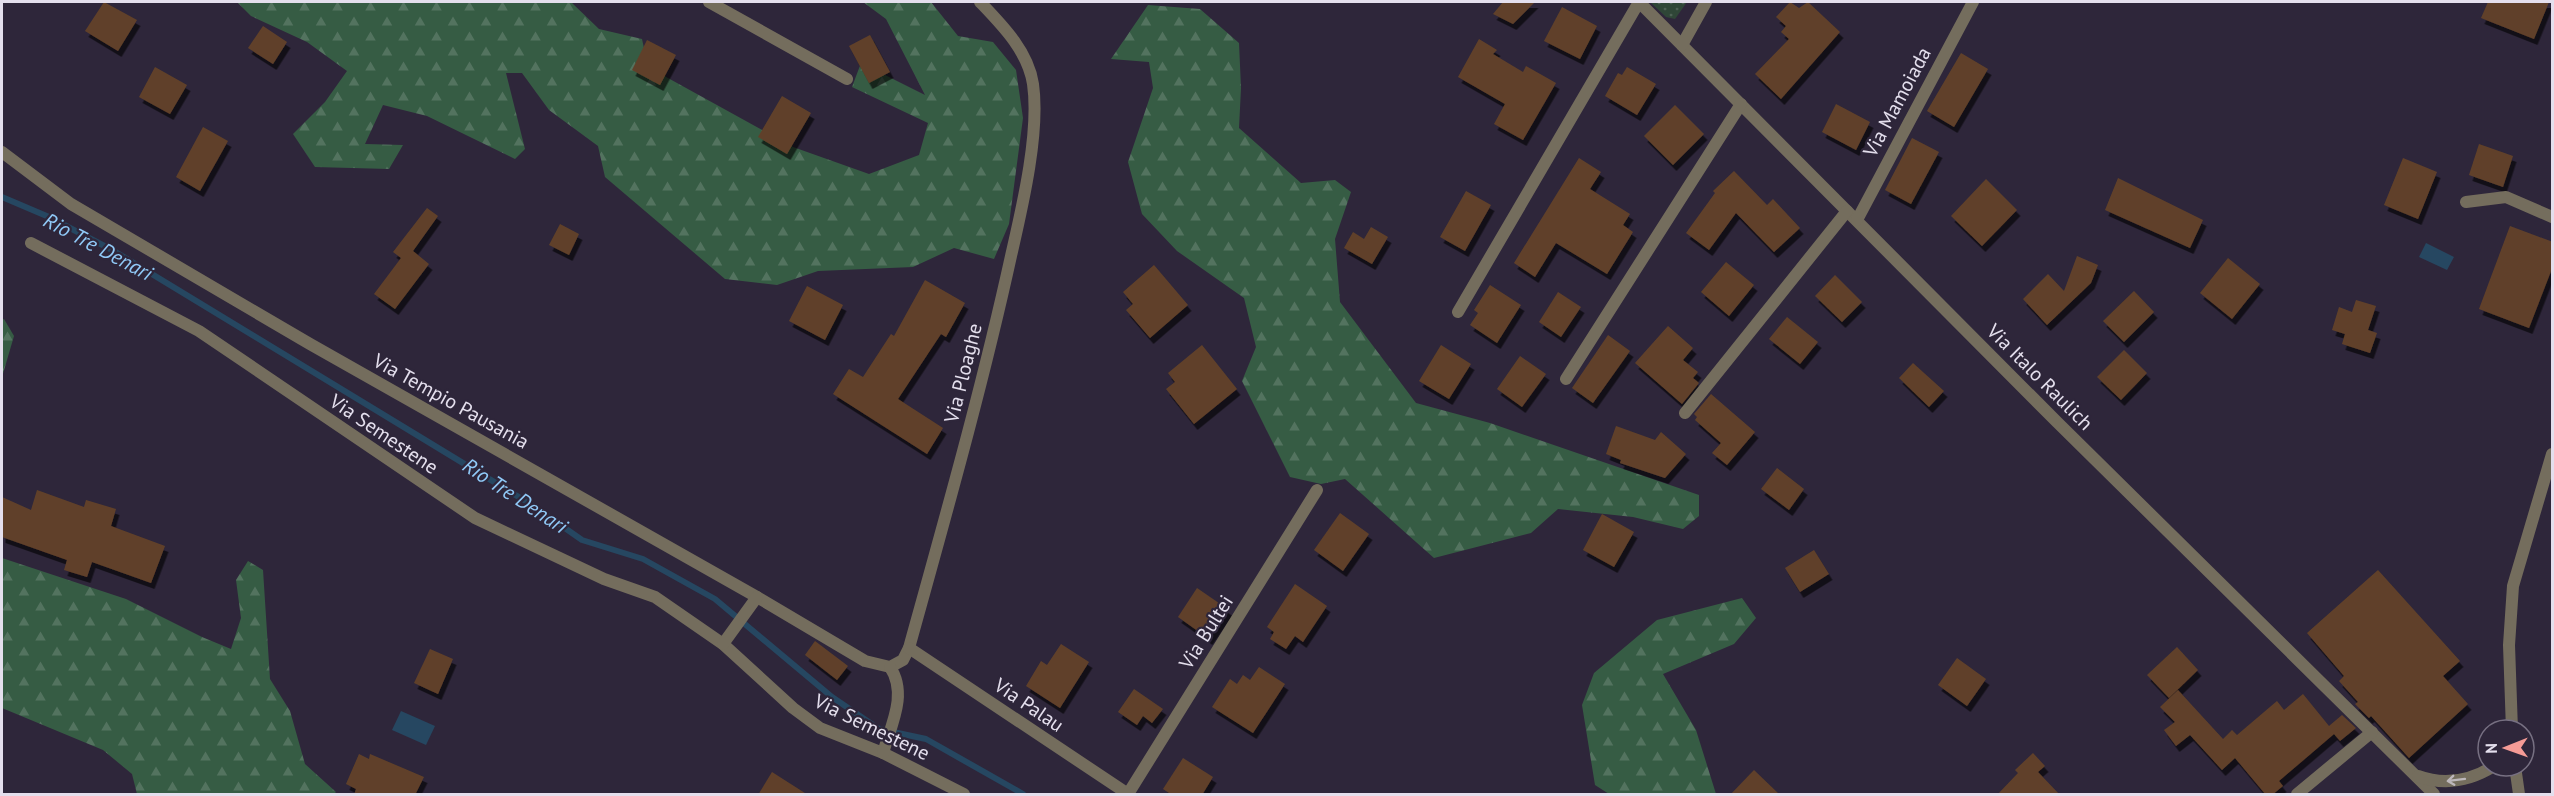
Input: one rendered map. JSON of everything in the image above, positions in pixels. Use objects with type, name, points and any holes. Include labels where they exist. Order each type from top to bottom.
[{"type":"street","points":[[709,2],[847,79]]},
{"type":"street","name":"Via Ploaghe","points":[[890,667],[903,660],[909,648],[997,321],[1018,224],[1032,132],[1034,97],[1028,66],[1020,50],[980,2]]},
{"type":"street","points":[[1458,312],[1639,2]]},
{"type":"street","name":"Via Italo Raulich","points":[[1639,2],[2434,795]]},
{"type":"street","points":[[1682,45],[1706,2]]},
{"type":"street","name":"Via Mamoiada","points":[[1857,220],[1973,2]]},
{"type":"street","points":[[1566,379],[1741,104]]},
{"type":"street","name":"Via Tempio Pausania","points":[[2,152],[71,204],[270,321],[757,597],[865,661],[890,667]]},
{"type":"street","points":[[2466,202],[2506,197],[2553,217]]},
{"type":"street","points":[[1685,413],[1847,211]]},
{"type":"street","name":"Via Semestene","points":[[31,243],[199,331],[475,518],[603,579],[655,597],[723,644],[810,721],[834,735],[883,753],[963,795]]},
{"type":"street","points":[[2512,718],[2509,645],[2513,586],[2553,454]]},
{"type":"street","name":"Via Bultei","points":[[1128,795],[1317,490]]},
{"type":"street","points":[[723,644],[757,597]]},
{"type":"street","name":"Via Palau","points":[[909,648],[1128,795]]},
{"type":"street","points":[[883,753],[899,700],[898,682],[890,667]]},
{"type":"street","points":[[2297,795],[2372,732]]},
{"type":"street","points":[[2417,776],[2435,781],[2459,781],[2476,777]]},
{"type":"street","points":[[2517,778],[2519,795]]},
{"type":"green space","points":[[237,2],[571,2],[599,29],[642,39],[648,67],[793,147],[869,174],[919,155],[928,123],[852,87],[861,63],[925,95],[886,19],[863,2],[931,2],[958,36],[993,42],[1016,70],[1023,118],[1009,224],[994,259],[954,248],[913,267],[818,271],[777,285],[725,279],[605,177],[598,146],[549,110],[522,73],[506,73],[525,149],[515,159],[427,116],[383,105],[365,144],[403,145],[389,169],[315,167],[293,134],[325,102],[347,71],[307,42],[251,16]]},
{"type":"green space","points":[[1650,2],[1687,2],[1675,19],[1666,17]]},
{"type":"green space","points":[[1148,5],[1200,9],[1239,43],[1241,88],[1239,128],[1301,183],[1335,180],[1351,192],[1335,239],[1340,302],[1416,403],[1490,423],[1699,495],[1699,516],[1683,529],[1633,517],[1558,509],[1531,533],[1434,558],[1345,479],[1321,484],[1290,477],[1242,381],[1256,347],[1244,298],[1177,251],[1142,214],[1128,162],[1153,88],[1149,62],[1111,59]]},
{"type":"green space","points":[[4,319],[14,336],[2,377],[2,320]]},
{"type":"green space","points":[[2,558],[126,599],[231,649],[241,618],[236,580],[248,561],[263,570],[270,679],[290,711],[305,764],[336,792],[334,794],[137,794],[132,774],[103,750],[2,708]]},
{"type":"green space","points":[[1742,598],[1756,618],[1734,644],[1663,674],[1696,730],[1716,794],[1609,794],[1595,785],[1582,705],[1594,673],[1657,620]]},
{"type":"water","points":[[2426,243],[2454,257],[2447,270],[2419,257]]},
{"type":"water","points":[[401,711],[435,726],[426,745],[392,730]]},
{"type":"building","points":[[104,2],[137,20],[118,51],[85,31]]},
{"type":"building","points":[[1503,2],[1535,2],[1513,24],[1493,14]]},
{"type":"building","points":[[1790,2],[1799,8],[1808,2],[1840,32],[1781,99],[1755,74],[1789,39],[1781,32],[1786,26],[1776,17]]},
{"type":"building","points":[[2488,2],[2549,2],[2534,39],[2481,18]]},
{"type":"building","points":[[1562,7],[1597,26],[1580,59],[1544,41]]},
{"type":"building","points":[[263,26],[287,42],[273,64],[248,48]]},
{"type":"building","points":[[870,35],[890,72],[869,83],[849,46]]},
{"type":"building","points":[[1479,39],[1497,50],[1493,54],[1523,72],[1526,66],[1556,83],[1523,140],[1494,124],[1505,104],[1458,77]]},
{"type":"building","points":[[647,40],[676,55],[660,85],[632,70]]},
{"type":"building","points":[[1961,53],[1988,69],[1954,127],[1927,111]]},
{"type":"building","points":[[155,67],[187,85],[170,114],[139,97]]},
{"type":"building","points":[[1627,67],[1656,84],[1637,115],[1605,96],[1618,73],[1622,75]]},
{"type":"building","points":[[782,96],[811,113],[787,154],[758,137]]},
{"type":"building","points":[[1836,104],[1870,122],[1856,150],[1822,132]]},
{"type":"building","points":[[1675,105],[1704,134],[1673,165],[1644,136]]},
{"type":"building","points":[[203,127],[228,141],[200,191],[176,177]]},
{"type":"building","points":[[1912,138],[1939,152],[1911,204],[1885,190]]},
{"type":"building","points":[[2479,144],[2513,156],[2503,187],[2469,175]]},
{"type":"building","points":[[1579,158],[1601,172],[1590,189],[1630,214],[1623,225],[1633,232],[1607,274],[1556,243],[1535,277],[1514,263]]},
{"type":"building","points":[[2403,158],[2437,172],[2418,219],[2384,205]]},
{"type":"building","points":[[1734,171],[1767,205],[1773,199],[1800,228],[1774,252],[1736,213],[1709,250],[1686,233],[1715,193],[1713,191]]},
{"type":"building","points":[[2118,178],[2203,220],[2190,248],[2105,210]]},
{"type":"building","points":[[1986,179],[2017,210],[1982,246],[1951,216]]},
{"type":"building","points":[[1466,191],[1491,205],[1465,251],[1440,237]]},
{"type":"building","points":[[427,208],[438,216],[413,251],[429,264],[395,309],[374,294],[401,258],[393,252]]},
{"type":"building","points":[[560,224],[579,234],[569,255],[549,245]]},
{"type":"building","points":[[2510,226],[2553,242],[2553,266],[2529,328],[2479,309]]},
{"type":"building","points":[[1371,227],[1388,237],[1372,264],[1344,248],[1353,232],[1364,239]]},
{"type":"building","points":[[2077,256],[2098,265],[2091,283],[2047,325],[2023,299],[2048,274],[2064,291]]},
{"type":"building","points":[[2228,258],[2260,284],[2232,319],[2200,293]]},
{"type":"building","points":[[1726,262],[1754,285],[1729,316],[1701,292]]},
{"type":"building","points":[[1154,265],[1188,305],[1150,338],[1126,310],[1133,304],[1123,292]]},
{"type":"building","points":[[1835,275],[1862,302],[1842,322],[1815,296]]},
{"type":"building","points":[[925,280],[965,303],[946,337],[941,334],[898,399],[943,428],[927,454],[833,394],[849,369],[863,377],[891,334],[894,336]]},
{"type":"building","points":[[1490,285],[1521,305],[1497,343],[1470,325],[1478,313],[1474,310]]},
{"type":"building","points":[[807,286],[843,305],[825,340],[789,321]]},
{"type":"building","points":[[2134,291],[2154,312],[2124,342],[2103,321]]},
{"type":"building","points":[[1558,292],[1581,307],[1561,337],[1539,322]]},
{"type":"building","points":[[2356,300],[2376,306],[2368,330],[2377,333],[2370,353],[2342,344],[2345,334],[2332,330],[2339,307],[2352,312]]},
{"type":"building","points":[[1787,317],[1818,342],[1800,364],[1769,339]]},
{"type":"building","points":[[1668,326],[1693,348],[1683,360],[1698,372],[1693,378],[1699,383],[1682,404],[1635,363]]},
{"type":"building","points":[[1608,335],[1630,351],[1593,403],[1572,388]]},
{"type":"building","points":[[1202,345],[1237,389],[1194,424],[1166,389],[1175,382],[1168,373]]},
{"type":"building","points":[[1441,345],[1471,364],[1449,399],[1419,381]]},
{"type":"building","points":[[2124,350],[2147,373],[2121,400],[2097,377]]},
{"type":"building","points":[[1520,356],[1546,374],[1522,407],[1497,389]]},
{"type":"building","points":[[1913,363],[1944,391],[1929,407],[1899,378]]},
{"type":"building","points":[[1711,394],[1755,432],[1727,465],[1712,453],[1721,443],[1695,420],[1697,417],[1694,414]]},
{"type":"building","points":[[1616,426],[1655,440],[1661,432],[1686,454],[1665,478],[1620,463],[1621,460],[1606,454]]},
{"type":"building","points":[[1777,468],[1804,489],[1789,510],[1761,489]]},
{"type":"building","points":[[37,490],[84,507],[86,500],[116,509],[111,526],[165,546],[151,583],[92,562],[87,577],[64,570],[67,560],[2,537],[2,497],[31,510]]},
{"type":"building","points":[[1340,513],[1369,534],[1343,571],[1314,550]]},
{"type":"building","points":[[1602,514],[1634,532],[1614,567],[1583,550]]},
{"type":"building","points":[[1814,550],[1829,574],[1800,592],[1785,568]]},
{"type":"building","points":[[2378,570],[2460,661],[2443,676],[2468,704],[2409,758],[2371,716],[2369,718],[2355,704],[2358,702],[2339,681],[2344,676],[2307,633]]},
{"type":"building","points":[[1295,584],[1327,606],[1303,642],[1295,636],[1286,649],[1270,639],[1274,632],[1267,627]]},
{"type":"building","points":[[1197,588],[1229,610],[1209,639],[1178,617]]},
{"type":"building","points":[[815,641],[848,666],[837,680],[805,655]]},
{"type":"building","points":[[1061,644],[1089,662],[1060,708],[1026,686],[1041,661],[1047,665]]},
{"type":"building","points":[[2177,647],[2198,670],[2169,698],[2147,675]]},
{"type":"building","points":[[430,649],[453,659],[438,694],[414,683]]},
{"type":"building","points":[[1957,658],[1986,679],[1967,706],[1938,685]]},
{"type":"building","points":[[1259,667],[1285,684],[1253,733],[1212,707],[1230,679],[1237,684],[1243,675],[1250,680]]},
{"type":"building","points":[[1134,689],[1163,709],[1152,723],[1143,716],[1137,725],[1118,712]]},
{"type":"building","points":[[2178,690],[2223,739],[2232,730],[2237,735],[2277,701],[2284,710],[2303,694],[2329,726],[2342,715],[2356,728],[2340,741],[2334,734],[2279,781],[2283,786],[2272,795],[2266,795],[2235,758],[2222,770],[2190,735],[2176,746],[2164,730],[2175,722],[2160,707]]},
{"type":"building","points":[[2033,753],[2045,766],[2038,772],[2060,795],[1997,795],[2018,773],[2015,770]]},
{"type":"building","points":[[359,754],[369,759],[370,754],[424,777],[415,795],[354,795],[356,789],[346,784]]},
{"type":"building","points":[[1183,758],[1213,777],[1202,795],[1172,795],[1163,789]]},
{"type":"building","points":[[1754,770],[1780,795],[1730,795]]},
{"type":"building","points":[[772,772],[808,795],[758,795]]},
{"type":"waterway","name":"Rio Tre Denari","points":[[2,197],[49,217],[114,251],[532,505],[582,540],[643,559],[715,599],[832,697],[879,729],[926,739],[1023,794]]}]
